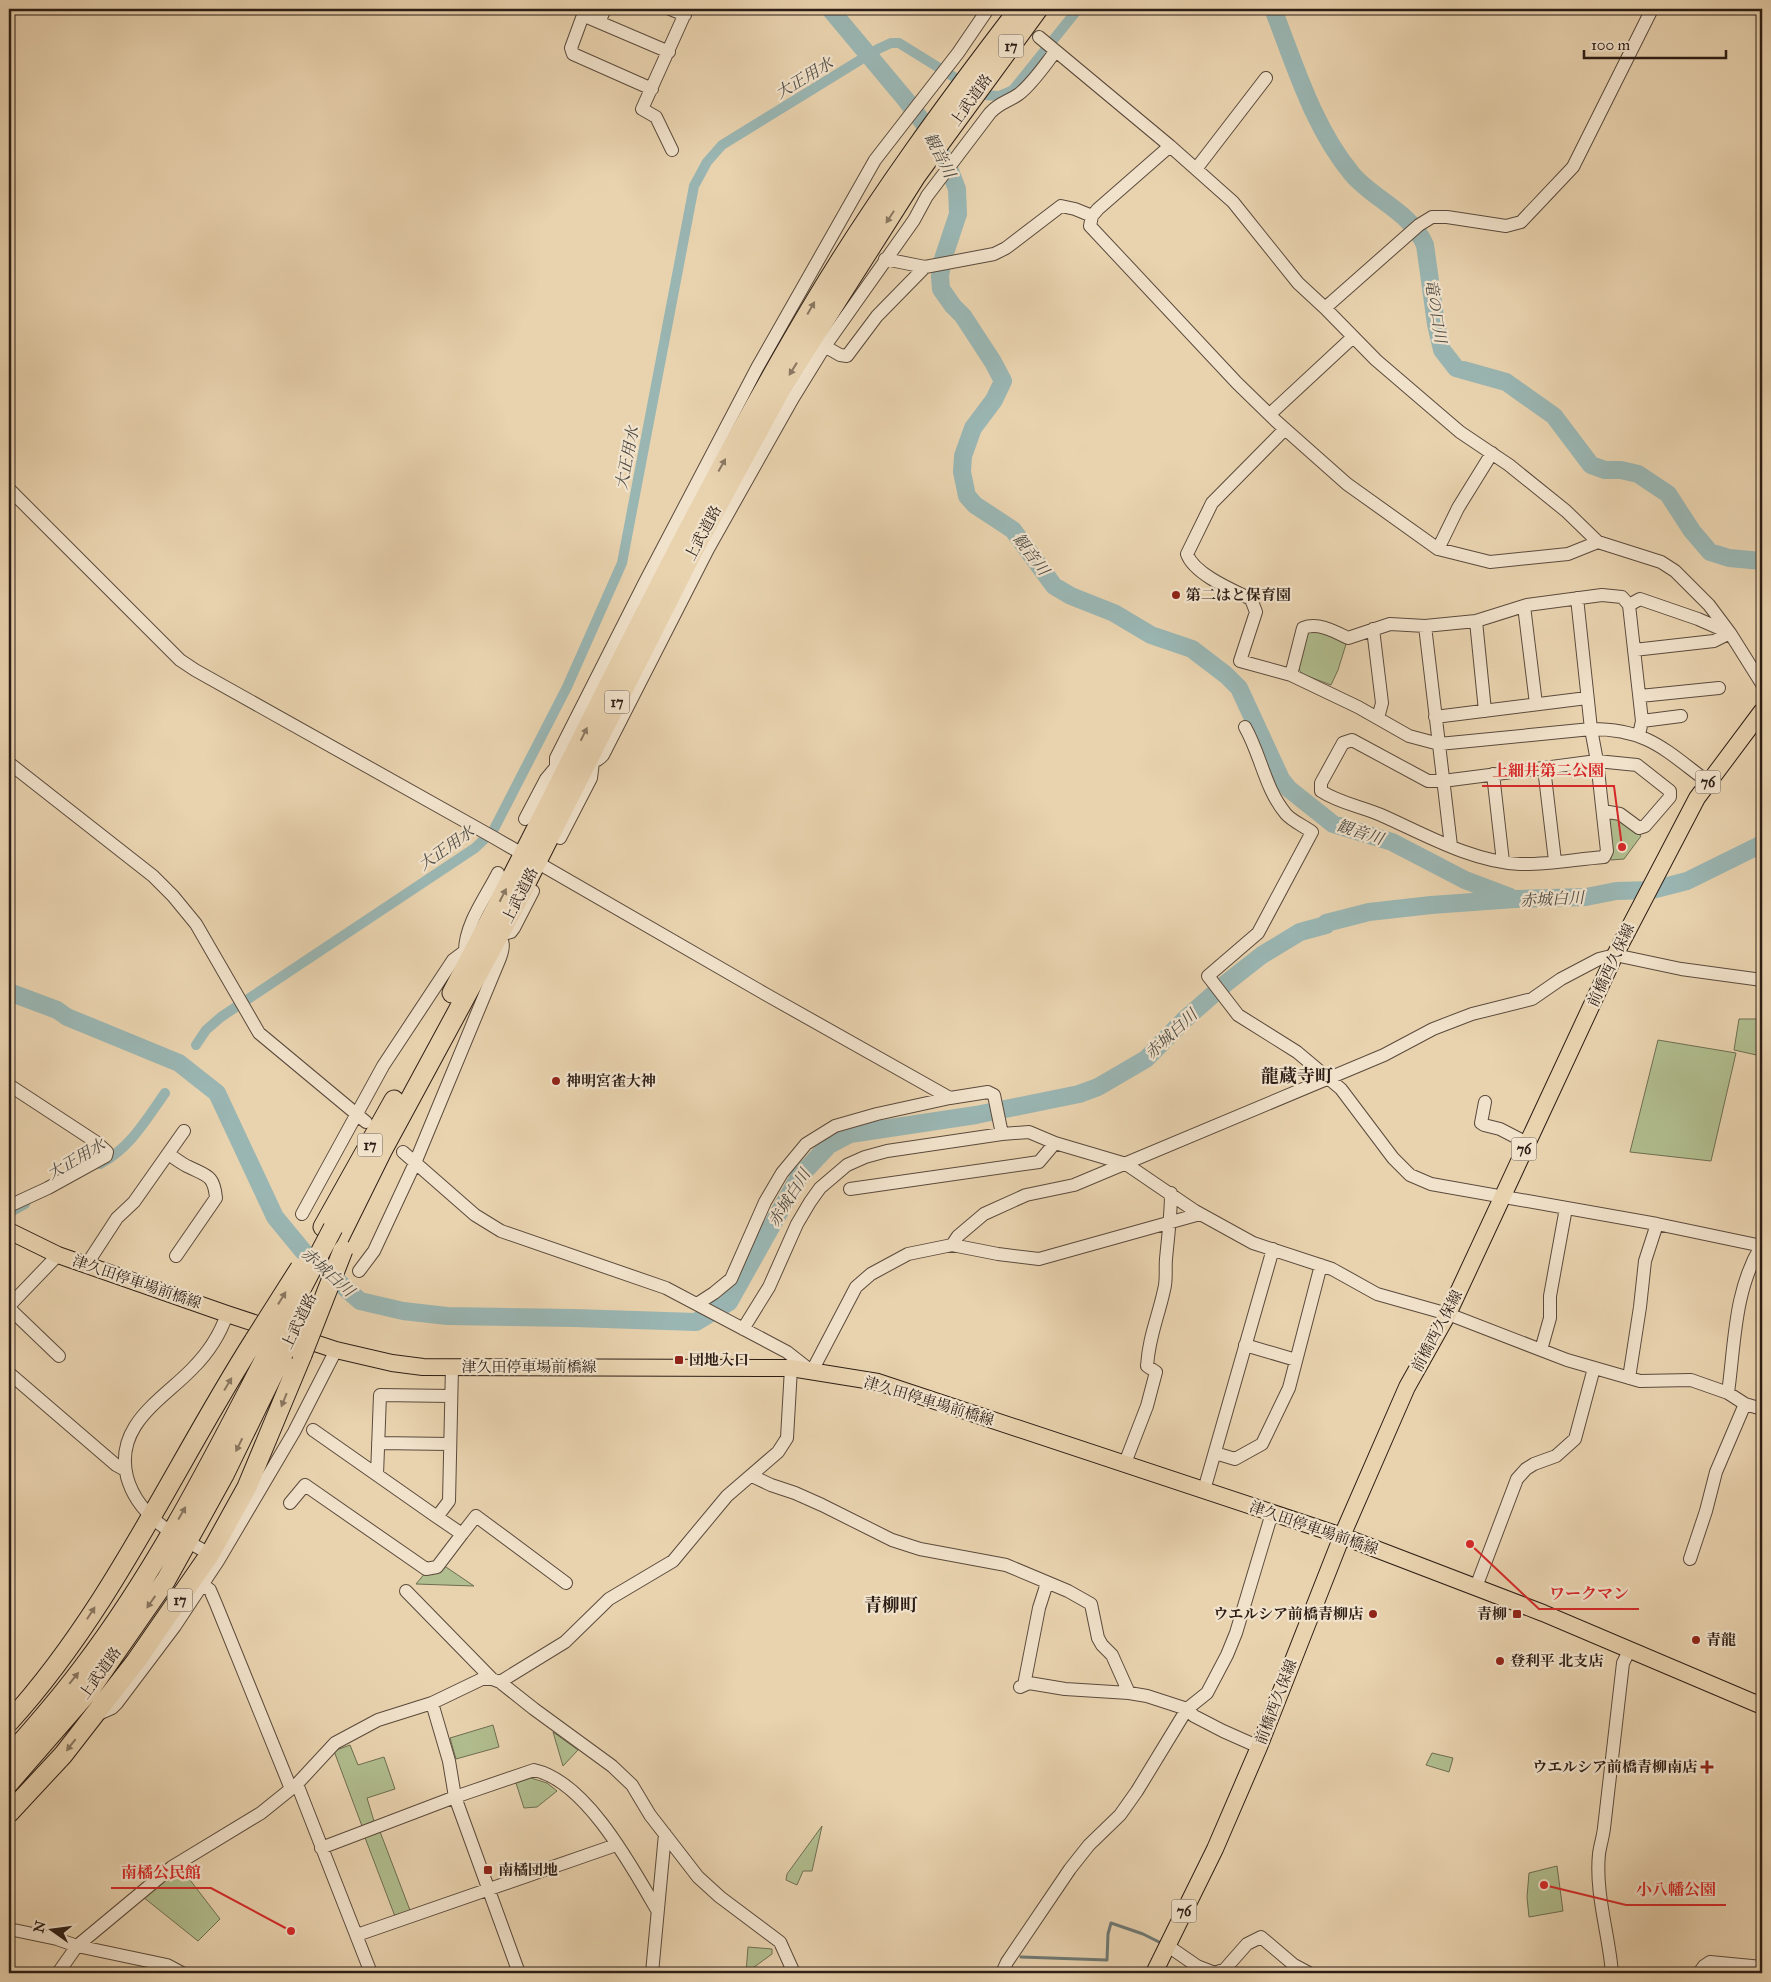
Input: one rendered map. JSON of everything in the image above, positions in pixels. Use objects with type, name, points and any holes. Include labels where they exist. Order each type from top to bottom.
[{"type":"highway","name":"上武道路","points":[[9,1756],[42,1719],[84,1665],[160,1552],[207,1470],[270,1346],[382,1151],[530,858],[585,760],[628,644],[686,531],[739,433],[817,298],[969,88],[1019,9]]},
{"type":"highway","name":"上武道路","points":[[969,88],[1038,9]]},
{"type":"highway","name":"上武道路","points":[[530,858],[560,771],[585,760]]},
{"type":"highway","name":"上武道路","points":[[334,1236],[470,950],[493,931]]},
{"type":"highway","name":"17","points":[[9,1813],[63,1755],[86,1712],[136,1661],[210,1554],[247,1487],[302,1355],[334,1236]]},
{"type":"highway","name":"上武道路","points":[[9,1783],[89,1691],[166,1580],[224,1474],[270,1346]]},
{"type":"highway","name":"17","points":[[9,1722],[49,1683],[89,1617],[158,1523],[202,1425],[270,1346]]},
{"type":"main road","name":"前橋西久保線","points":[[1154,1973],[1215,1849],[1259,1747],[1342,1536],[1407,1387],[1448,1314],[1637,910],[1697,798],[1762,710]]},
{"type":"main road","name":"津久田停車場前橋線","points":[[9,1232],[58,1255],[227,1314],[336,1350],[392,1363],[423,1367],[791,1368],[878,1382],[1342,1536],[1630,1649],[1762,1706]]},
{"type":"street","points":[[599,22],[605,9]]},
{"type":"street","points":[[670,9],[686,12],[642,109],[656,117],[672,150]]},
{"type":"street","points":[[525,820],[546,779],[560,771],[556,758],[638,595],[786,327],[875,160],[958,53],[988,9]]},
{"type":"street","points":[[1325,308],[1419,225],[1432,218],[1447,217],[1506,226],[1520,222],[1573,166],[1652,9]]},
{"type":"street","points":[[652,89],[572,54],[571,48],[582,18],[587,17],[669,52]]},
{"type":"street","points":[[560,838],[591,778],[585,760],[598,760],[602,755],[717,532],[820,343],[914,220],[923,202],[990,113],[999,104],[1017,95],[1025,88],[1048,45],[1170,146],[1233,202],[1298,283],[1376,360],[1460,432],[1509,465],[1566,511],[1598,542],[1661,562],[1675,571],[1709,605],[1730,633],[1762,684]]},
{"type":"street","points":[[1196,169],[1266,78]]},
{"type":"street","points":[[1170,146],[1092,216],[1090,223],[1093,230],[1230,376],[1285,428],[1347,484],[1438,549],[1490,562],[1568,554],[1598,542]]},
{"type":"street","points":[[885,259],[930,266],[994,254],[1061,206],[1092,216]]},
{"type":"street","points":[[820,343],[840,355],[847,356],[877,316],[930,266]]},
{"type":"street","points":[[1270,414],[1353,337]]},
{"type":"street","points":[[1285,428],[1212,503],[1186,554],[1190,562],[1221,585],[1251,599],[1256,612],[1240,661],[1291,675],[1358,707],[1409,736],[1439,744],[1591,729],[1613,729],[1639,735],[1655,742],[1708,782]]},
{"type":"street","points":[[1438,549],[1458,508],[1492,454]]},
{"type":"street","points":[[9,489],[180,660],[950,1098]]},
{"type":"street","points":[[1291,675],[1303,628],[1309,626],[1327,628],[1348,638],[1390,624],[1425,626],[1476,621],[1524,606],[1602,595],[1622,597],[1629,605],[1642,721],[1639,735]]},
{"type":"street","points":[[1577,598],[1587,698],[1597,761],[1603,811],[1607,851],[1604,857],[1521,864],[1490,860],[1452,846],[1369,810],[1334,800],[1321,791],[1321,783],[1343,743],[1352,740],[1428,781],[1443,781],[1597,761],[1637,765],[1670,791],[1670,797],[1645,826],[1639,828],[1620,814],[1603,811]]},
{"type":"street","points":[[1629,605],[1640,599],[1698,619],[1730,633]]},
{"type":"street","points":[[1524,606],[1536,704]]},
{"type":"street","points":[[1476,621],[1485,711]]},
{"type":"street","points":[[1425,626],[1452,846]]},
{"type":"street","points":[[1373,630],[1382,703],[1378,718]]},
{"type":"street","points":[[1634,650],[1714,641],[1730,633]]},
{"type":"street","points":[[1640,696],[1719,688]]},
{"type":"street","points":[[1435,717],[1587,698]]},
{"type":"street","points":[[1642,721],[1681,716]]},
{"type":"street","points":[[1246,726],[1272,793],[1287,816],[1312,832],[1258,933],[1208,976],[1238,1015],[1297,1052],[1341,1089],[1393,1158],[1410,1175],[1431,1184],[1657,1224],[1761,1246],[1751,1263],[1734,1325],[1728,1392]]},
{"type":"street","points":[[9,763],[167,889],[196,924],[259,1033],[361,1118]]},
{"type":"street","points":[[1544,768],[1555,861]]},
{"type":"street","points":[[1493,774],[1503,862]]},
{"type":"street","points":[[302,1214],[361,1118],[383,1066],[453,960],[470,950],[465,941],[469,929],[498,873]]},
{"type":"street","points":[[493,931],[513,930],[533,891]]},
{"type":"street","points":[[360,1271],[374,1251],[415,1163],[503,950],[502,938],[493,931]]},
{"type":"street","points":[[952,1245],[958,1236],[984,1214],[1026,1195],[1074,1185],[1384,1055],[1433,1029],[1464,1017],[1532,999],[1561,979],[1599,959],[1615,955],[1681,968],[1762,980]]},
{"type":"street","points":[[9,1085],[96,1142],[107,1152],[106,1156],[48,1188],[9,1206]]},
{"type":"street","points":[[697,1304],[731,1279],[765,1202],[782,1173],[806,1144],[835,1126],[950,1098],[988,1092],[994,1095],[1001,1133]]},
{"type":"street","points":[[1485,1102],[1481,1123],[1484,1126],[1500,1129],[1527,1143]]},
{"type":"street","points":[[87,1264],[117,1218],[134,1202],[184,1131]]},
{"type":"street","points":[[740,1327],[769,1287],[797,1224],[810,1202],[820,1188],[847,1165],[865,1157],[888,1151],[1001,1133],[1029,1132],[1126,1164],[1200,1214],[1253,1244],[1321,1265],[1377,1294],[1448,1314],[1541,1350],[1594,1368],[1640,1381],[1691,1380],[1728,1392],[1745,1404],[1762,1409]]},
{"type":"street","points":[[850,1189],[1039,1162],[1055,1142]]},
{"type":"street","points":[[402,1152],[475,1215],[501,1231],[658,1285],[788,1352],[811,1370],[856,1287],[871,1274],[908,1254],[952,1245],[998,1254],[1039,1259],[1200,1214]]},
{"type":"street","points":[[168,1154],[188,1167],[207,1174],[215,1187],[216,1198],[176,1256]]},
{"type":"street","points":[[1125,1463],[1147,1406],[1156,1372],[1147,1366],[1148,1354],[1152,1330],[1165,1289],[1166,1258],[1171,1222],[1171,1193]]},
{"type":"street","points":[[1541,1350],[1550,1318],[1550,1296],[1566,1208]]},
{"type":"street","points":[[1629,1378],[1645,1262],[1657,1224]]},
{"type":"street","points":[[1204,1490],[1273,1249]]},
{"type":"street","points":[[58,1255],[9,1307],[59,1356]]},
{"type":"street","points":[[1215,1454],[1235,1459],[1262,1444],[1289,1388],[1321,1265]]},
{"type":"street","points":[[158,1523],[133,1493],[125,1470],[126,1450],[132,1430],[153,1404],[184,1377],[202,1358],[220,1334],[227,1314]]},
{"type":"street","points":[[1245,1345],[1296,1360]]},
{"type":"street","points":[[86,1712],[112,1708],[117,1703],[154,1655],[203,1585],[294,1432],[336,1350]]},
{"type":"street","points":[[437,1517],[449,1501],[452,1367]]},
{"type":"street","points":[[58,1973],[77,1946],[172,1867],[261,1813],[294,1786],[335,1743],[378,1720],[432,1703],[482,1679],[496,1680],[565,1642],[609,1599],[673,1561],[728,1496],[778,1452],[787,1438],[791,1368]]},
{"type":"street","points":[[1476,1587],[1517,1478],[1534,1464],[1556,1456],[1575,1439],[1594,1368]]},
{"type":"street","points":[[9,1373],[102,1454],[125,1470]]},
{"type":"street","points":[[378,1475],[380,1395],[451,1396]]},
{"type":"street","points":[[1690,1559],[1706,1511],[1716,1472],[1745,1404]]},
{"type":"street","points":[[313,1430],[462,1534]]},
{"type":"street","points":[[378,1443],[450,1444]]},
{"type":"street","points":[[752,1476],[822,1505],[892,1540],[920,1549],[1006,1565],[1068,1591],[1091,1604],[1098,1638],[1112,1655],[1129,1693]]},
{"type":"street","points":[[290,1503],[305,1485],[426,1569],[437,1567],[476,1516],[566,1583]]},
{"type":"street","points":[[1002,1973],[1024,1935],[1070,1869],[1089,1845],[1120,1815],[1187,1709],[1207,1693],[1227,1655],[1245,1607],[1272,1513]]},
{"type":"street","points":[[190,1542],[210,1554]]},
{"type":"street","points":[[1047,1583],[1022,1686],[1030,1683],[1073,1690],[1129,1693],[1147,1696],[1187,1709],[1194,1716],[1259,1747]]},
{"type":"street","points":[[203,1585],[210,1590],[321,1848],[371,1973]]},
{"type":"street","points":[[406,1591],[496,1680],[544,1718],[612,1766],[632,1785],[650,1815],[698,1878],[780,1942],[794,1973]]},
{"type":"street","points":[[1612,1973],[1599,1882],[1599,1855],[1624,1663],[1630,1649]]},
{"type":"street","points":[[432,1703],[449,1761],[455,1797],[519,1973]]},
{"type":"street","points":[[321,1848],[455,1797],[534,1770],[548,1773],[589,1808],[616,1845],[657,1910]]},
{"type":"street","points":[[652,1973],[665,1834]]},
{"type":"street","points":[[357,1935],[616,1845]]},
{"type":"street","points":[[9,1929],[167,1966],[182,1973]]},
{"type":"street","points":[[1168,1946],[1196,1966],[1214,1973],[1225,1969],[1247,1944],[1261,1937],[1294,1965],[1309,1973]]},
{"type":"street","points":[[1699,1973],[1710,1962],[1762,1967]]},
{"type":"green space","points":[[1311,629],[1347,641],[1331,685],[1302,674],[1298,668],[1305,633]]},
{"type":"green space","points":[[1612,816],[1618,818],[1641,836],[1624,859],[1611,860],[1608,821]]},
{"type":"green space","points":[[1739,1019],[1762,1019],[1761,1056],[1734,1050]]},
{"type":"green space","points":[[1658,1040],[1736,1053],[1711,1161],[1630,1152]]},
{"type":"green space","points":[[443,1565],[474,1586],[416,1584],[426,1572]]},
{"type":"green space","points":[[493,1725],[499,1747],[456,1759],[450,1738]]},
{"type":"green space","points":[[553,1732],[578,1750],[563,1766]]},
{"type":"green space","points":[[350,1745],[358,1765],[384,1757],[395,1789],[367,1798],[374,1821],[362,1826],[334,1751]]},
{"type":"green space","points":[[1432,1753],[1453,1758],[1449,1772],[1426,1765]]},
{"type":"green space","points":[[531,1778],[547,1783],[557,1791],[537,1807],[524,1808],[516,1783]]},
{"type":"green space","points":[[822,1826],[812,1871],[803,1871],[797,1885],[786,1880],[787,1874]]},
{"type":"green space","points":[[379,1829],[411,1913],[396,1919],[364,1835]]},
{"type":"green space","points":[[1557,1866],[1563,1911],[1529,1917],[1527,1897],[1529,1873]]},
{"type":"green space","points":[[180,1867],[220,1919],[198,1941],[143,1897]]},
{"type":"green space","points":[[748,1947],[772,1949],[772,1954],[746,1973]]},
{"type":"waterway","name":"観音川","points":[[830,9],[925,125],[948,166],[957,189],[958,214],[943,259],[940,276],[941,289],[963,316],[1003,381],[994,400],[973,428],[963,456],[962,472],[967,496],[975,505],[1013,530],[1054,586],[1071,596],[1114,613],[1151,635],[1192,649],[1226,675],[1239,688],[1281,779],[1289,789],[1333,824],[1392,842],[1465,880],[1510,897]]},
{"type":"waterway","name":"大正用水","points":[[196,1045],[206,1030],[221,1017],[475,848],[493,831],[567,687],[622,563],[694,186],[707,162],[722,145],[878,49],[891,43],[899,43],[983,95],[999,96],[1013,90],[1078,9]]},
{"type":"waterway","name":"竜の口川","points":[[1273,9],[1306,95],[1338,156],[1361,183],[1411,224],[1425,245],[1436,324],[1442,350],[1456,368],[1506,382],[1554,416],[1591,465],[1605,470],[1621,470],[1638,474],[1668,494],[1692,531],[1710,552],[1729,558],[1762,561]]},
{"type":"waterway","name":"赤城白川","points":[[9,992],[57,1010],[67,1017],[179,1063],[217,1093],[275,1217],[303,1251],[360,1301],[403,1311],[447,1316],[696,1322],[729,1302],[799,1177],[829,1145],[850,1134],[976,1115],[1079,1094],[1098,1087],[1146,1059],[1184,1020],[1225,984],[1262,955],[1300,932],[1369,912],[1431,905],[1515,899],[1586,897],[1616,891],[1652,890],[1687,881],[1762,844]]},
{"type":"waterway","name":"大正用水","points":[[100,1164],[129,1142],[165,1093]]},
{"type":"waterway","name":"大正用水","points":[[9,1213],[25,1204]]},
{"type":"waterway","points":[[1021,1957],[1107,1960],[1108,1934],[1111,1923],[1143,1934],[1163,1944]]},
{"type":"place","name":"第二はと保育園","points":[[1176,595]]},
{"type":"place","name":"上細井第二公園","points":[[1622,847]]},
{"type":"place","name":"神明宮雀大神","points":[[556,1081]]},
{"type":"place","name":"団地入口","points":[[679,1360]]},
{"type":"place","name":"ワークマン","points":[[1470,1544]]},
{"type":"place","name":"ウエルシア前橋青柳店","points":[[1373,1614]]},
{"type":"place","name":"青柳","points":[[1517,1614]]},
{"type":"place","name":"青龍","points":[[1696,1640]]},
{"type":"place","name":"登利平 北支店","points":[[1500,1661]]},
{"type":"place","name":"ウエルシア前橋青柳南店","points":[[1707,1767]]},
{"type":"place","name":"南橘団地","points":[[488,1870]]},
{"type":"place","name":"小八幡公園","points":[[1544,1885]]},
{"type":"place","name":"南橘公民館","points":[[291,1931]]},
{"type":"district","name":"龍蔵寺町","points":[[1297,1076]]},
{"type":"district","name":"青柳町","points":[[891,1605]]}]
